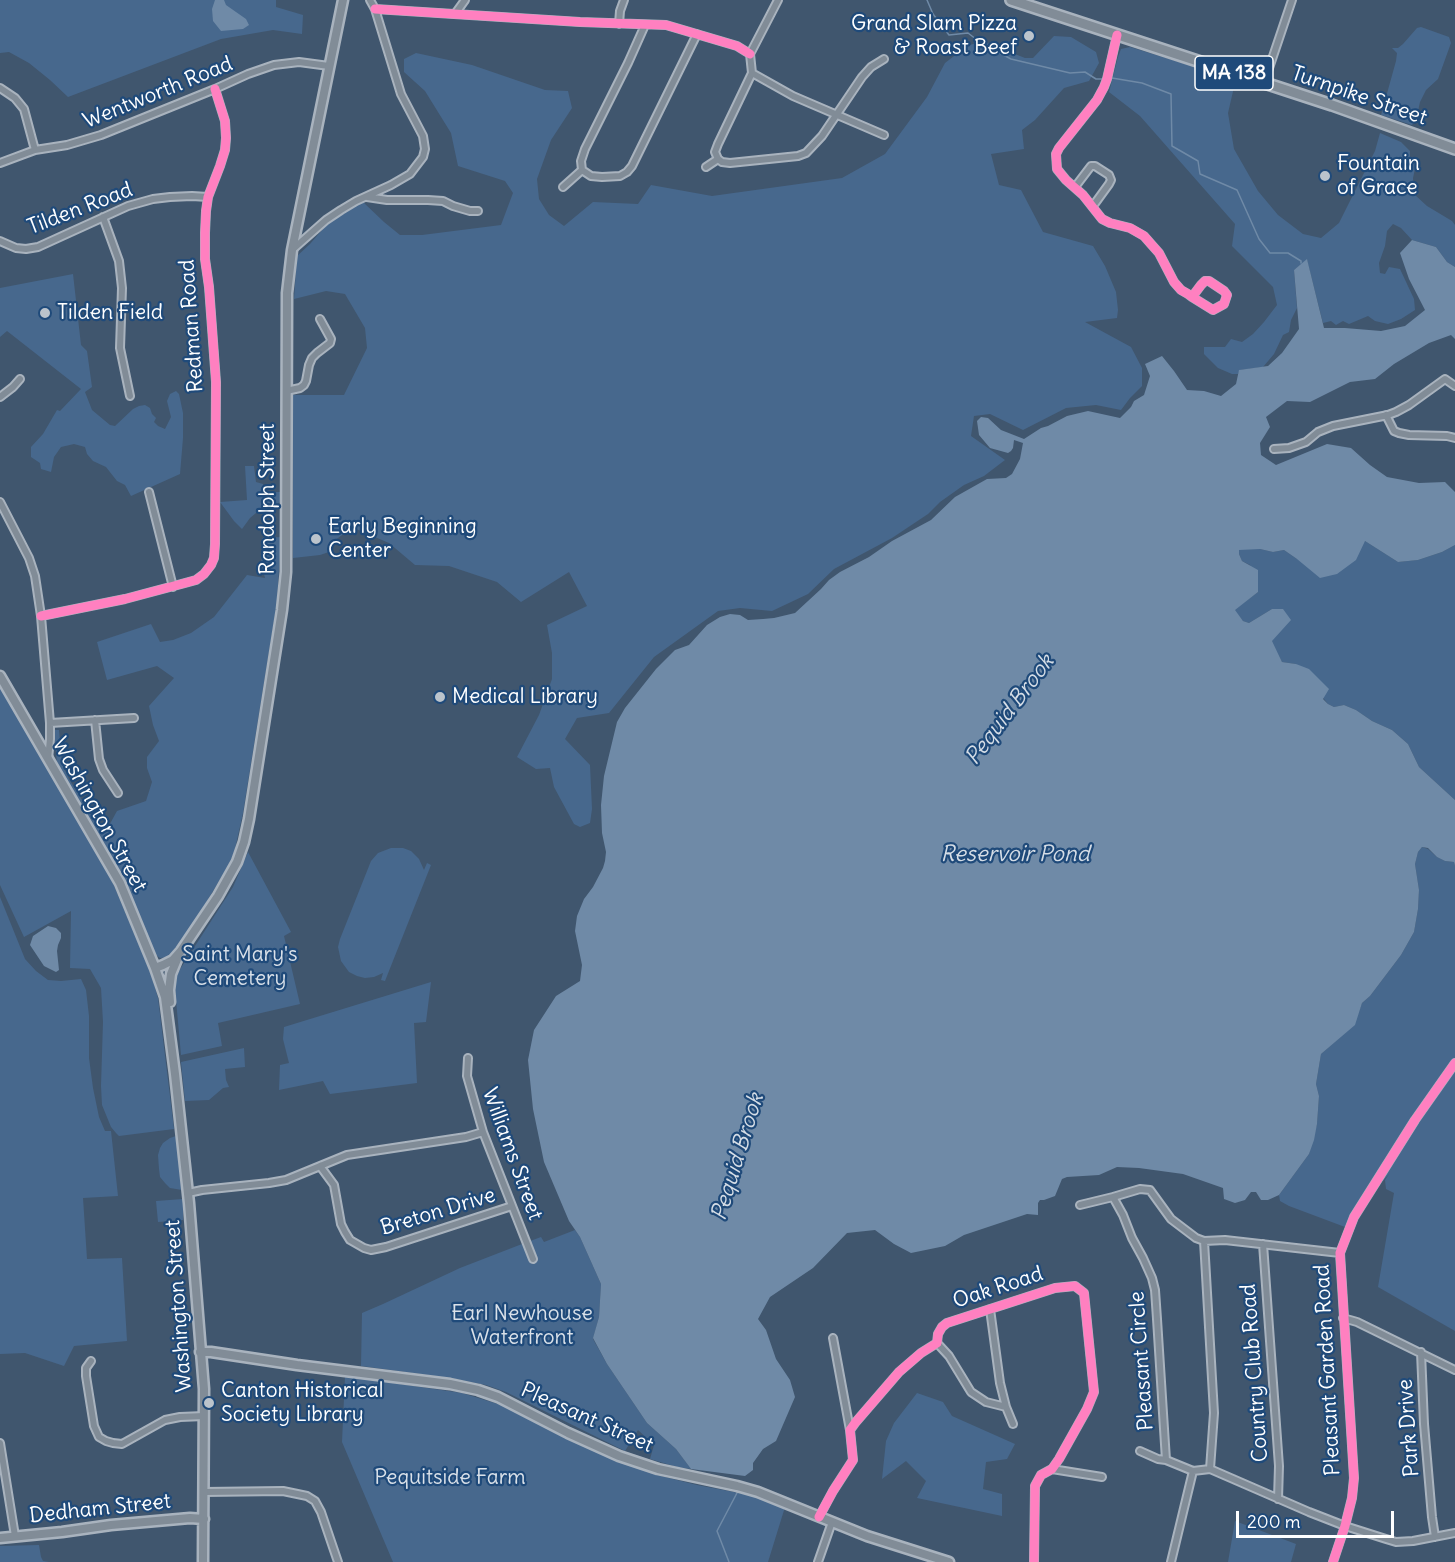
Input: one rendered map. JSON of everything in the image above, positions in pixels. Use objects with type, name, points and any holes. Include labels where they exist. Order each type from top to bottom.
[{"type":"main road","name":"Randolph Street","points":[[157,971],[181,951],[218,896],[241,852],[249,819],[286,572],[287,293],[292,250],[343,0]]},
{"type":"main road","name":"Turnpike Street","points":[[1011,0],[1363,115],[1455,149]]},
{"type":"main road","name":"Washington Street","points":[[0,676],[120,882],[157,971],[168,1011],[188,1193],[204,1389],[203,1562]]},
{"type":"main road","name":"Washington Street","points":[[172,1047],[169,990],[171,974],[181,951]]},
{"type":"main road","points":[[157,971],[167,971],[176,962]]},
{"type":"main road","name":"Pleasant Street","points":[[200,1352],[450,1384],[478,1390],[498,1397],[568,1433],[620,1456],[669,1472],[758,1492],[867,1536],[949,1562]]},
{"type":"main road","name":"Dedham Street","points":[[0,1538],[111,1525],[190,1518],[204,1519]]},
{"type":"street","points":[[292,250],[326,220],[356,201],[410,174],[423,157],[423,136],[401,94],[375,9],[370,0]]},
{"type":"street","points":[[454,14],[465,0]]},
{"type":"street","points":[[619,24],[624,0]]},
{"type":"street","points":[[778,0],[750,54],[752,73],[715,152],[722,162],[798,156],[806,153],[822,136],[862,77],[871,67],[884,59]]},
{"type":"street","points":[[1264,83],[1292,0]]},
{"type":"street","points":[[375,9],[666,25],[736,46],[750,54]]},
{"type":"street","points":[[582,170],[581,160],[585,149],[645,25]]},
{"type":"street","points":[[582,170],[591,176],[602,177],[620,176],[627,172],[696,34]]},
{"type":"street","points":[[1117,35],[1104,87],[1059,148],[1056,154],[1057,170],[1093,206],[1102,219],[1130,228],[1144,236],[1159,254],[1177,287],[1192,297],[1213,310],[1224,304],[1227,295],[1209,281],[1205,281],[1192,297]]},
{"type":"street","name":"Wentworth Road","points":[[0,163],[35,150],[84,141],[124,127],[274,65],[299,62],[329,66]]},
{"type":"street","points":[[752,73],[793,96],[884,135]]},
{"type":"street","points":[[0,88],[15,98],[24,109],[35,150]]},
{"type":"street","name":"Redman Road","points":[[173,587],[196,580],[204,574],[214,558],[216,382],[205,233],[208,197],[225,150],[226,138],[225,122],[215,89]]},
{"type":"street","points":[[706,167],[718,159]]},
{"type":"street","points":[[1076,188],[1091,166],[1109,175],[1111,180],[1109,184],[1093,206]]},
{"type":"street","points":[[563,187],[582,170]]},
{"type":"street","name":"Tilden Road","points":[[0,241],[16,248],[38,247],[129,206],[153,199],[208,197]]},
{"type":"street","points":[[365,197],[387,200],[443,201],[470,211],[478,211]]},
{"type":"street","points":[[103,217],[119,261],[122,288],[120,348],[130,396]]},
{"type":"street","points":[[286,391],[304,385],[312,358],[330,343],[331,339],[321,319]]},
{"type":"street","points":[[0,397],[20,379]]},
{"type":"street","points":[[1274,449],[1289,448],[1306,442],[1318,432],[1333,426],[1386,415],[1409,405],[1445,379],[1455,386]]},
{"type":"street","points":[[1386,415],[1394,431],[1399,434],[1455,438]]},
{"type":"street","points":[[41,616],[173,587],[149,492]]},
{"type":"street","points":[[0,502],[29,558],[37,588],[50,723],[51,739],[48,759]]},
{"type":"street","points":[[50,723],[134,718]]},
{"type":"street","points":[[95,720],[99,759],[103,770],[118,793]]},
{"type":"street","name":"Williams Street","points":[[468,1058],[467,1076],[483,1132],[533,1259]]},
{"type":"street","name":"Pleasant Garden Road","points":[[1333,1562],[1352,1498],[1353,1478],[1340,1253],[1354,1217],[1363,1202],[1415,1120],[1455,1063]]},
{"type":"street","points":[[188,1193],[286,1180],[347,1155],[466,1137],[483,1132]]},
{"type":"street","name":"Breton Drive","points":[[320,1166],[334,1185],[341,1224],[345,1232],[350,1240],[371,1250],[512,1206]]},
{"type":"street","points":[[1080,1205],[1140,1189],[1150,1190],[1171,1219],[1196,1238],[1340,1253]]},
{"type":"street","name":"Pleasant Circle","points":[[1113,1197],[1143,1258],[1155,1290],[1166,1460]]},
{"type":"street","points":[[1204,1240],[1214,1413],[1210,1469]]},
{"type":"street","name":"Country Club Road","points":[[1263,1244],[1279,1466],[1278,1499]]},
{"type":"street","name":"Oak Road","points":[[850,1430],[898,1372],[937,1343],[938,1334],[947,1323],[1055,1288],[1075,1286],[1084,1293],[1094,1392],[1083,1416],[1052,1469],[1041,1475],[1035,1486],[1034,1562]]},
{"type":"street","points":[[990,1309],[996,1359],[1006,1407],[1013,1424]]},
{"type":"street","points":[[1343,1318],[1357,1322],[1455,1370]]},
{"type":"street","points":[[819,1517],[853,1460],[850,1430],[833,1338]]},
{"type":"street","points":[[937,1343],[949,1356],[971,1392],[986,1402],[1006,1407]]},
{"type":"street","name":"Park Drive","points":[[1421,1352],[1424,1424],[1432,1517],[1436,1537]]},
{"type":"street","points":[[92,1361],[86,1368],[86,1376],[94,1426],[99,1437],[106,1441],[122,1444],[165,1420],[204,1416]]},
{"type":"street","points":[[0,1443],[15,1536]]},
{"type":"street","name":"Pleasant Circle","points":[[1140,1451],[1193,1471],[1210,1469],[1345,1526],[1396,1542],[1413,1542],[1455,1533]]},
{"type":"street","points":[[1052,1469],[1102,1477]]},
{"type":"street","points":[[1171,1562],[1193,1471]]},
{"type":"street","points":[[204,1492],[283,1491],[307,1496],[315,1502],[321,1512],[338,1562]]},
{"type":"street","points":[[819,1562],[832,1522]]},
{"type":"green space","points":[[0,0],[276,0],[276,7],[303,15],[302,34],[273,30],[221,39],[68,97],[29,63],[9,52],[0,53]]},
{"type":"green space","points":[[1421,27],[1449,37],[1451,43],[1438,79],[1426,90],[1420,102],[1416,120],[1412,125],[1381,115],[1396,61],[1397,53],[1392,48],[1398,48],[1417,28]]},
{"type":"green space","points":[[1054,36],[1071,37],[1096,52],[1099,63],[1089,81],[1064,88],[1035,120],[1022,130],[1024,149],[991,154],[999,185],[1021,190],[1043,232],[1093,246],[1116,292],[1118,310],[1117,318],[1085,322],[1131,347],[1142,368],[1142,386],[1121,410],[1096,405],[1066,408],[1023,430],[990,414],[974,416],[971,436],[1005,460],[984,476],[964,485],[940,502],[928,514],[892,538],[834,569],[808,594],[772,611],[740,608],[718,611],[654,657],[609,713],[577,718],[565,739],[590,765],[592,809],[590,823],[580,827],[574,824],[554,787],[550,768],[536,769],[517,757],[539,715],[552,679],[552,653],[547,625],[587,606],[569,572],[521,602],[497,582],[449,566],[415,565],[389,543],[356,529],[334,541],[329,552],[293,558],[293,395],[344,395],[367,348],[365,328],[345,294],[326,291],[294,299],[297,256],[329,222],[363,202],[400,235],[422,235],[501,225],[513,193],[505,181],[458,166],[451,133],[425,91],[404,72],[404,59],[416,53],[472,65],[545,90],[568,91],[572,108],[551,140],[537,179],[539,199],[549,215],[564,226],[593,202],[638,204],[651,185],[712,196],[842,178],[885,154],[927,97],[945,63],[967,46],[982,41],[1025,58],[1033,58]]},
{"type":"green space","points":[[1130,47],[1202,69],[1229,80],[1234,87],[1228,113],[1234,149],[1258,191],[1278,215],[1303,234],[1321,238],[1339,223],[1375,151],[1380,133],[1401,142],[1410,151],[1410,159],[1416,164],[1413,178],[1414,194],[1455,225],[1455,267],[1447,262],[1436,247],[1412,240],[1401,228],[1393,224],[1387,231],[1379,263],[1380,273],[1385,274],[1389,267],[1400,269],[1414,299],[1415,310],[1388,324],[1375,321],[1368,316],[1349,324],[1343,321],[1336,325],[1331,321],[1323,323],[1307,260],[1294,270],[1297,308],[1291,320],[1289,332],[1283,335],[1274,354],[1263,367],[1240,370],[1238,374],[1218,368],[1204,354],[1204,347],[1225,347],[1231,339],[1242,342],[1253,334],[1277,305],[1273,287],[1232,246],[1235,224],[1140,116],[1109,92],[1121,49]]},
{"type":"green space","points":[[73,274],[81,345],[87,351],[92,387],[85,392],[92,410],[110,425],[115,426],[133,409],[145,405],[150,408],[156,418],[154,422],[165,429],[171,417],[167,401],[170,394],[176,391],[179,394],[183,413],[180,474],[131,496],[125,485],[117,481],[106,467],[93,461],[85,447],[74,444],[61,447],[54,457],[51,472],[41,469],[40,463],[31,457],[31,447],[43,434],[57,410],[60,411],[81,389],[7,331],[0,337],[0,288]]},
{"type":"green space","points":[[245,466],[254,466],[256,482],[263,484],[264,492],[283,492],[283,501],[256,513],[242,529],[220,502],[247,500]]},
{"type":"green space","points":[[281,537],[277,602],[243,813],[235,849],[230,863],[186,936],[169,957],[160,958],[151,945],[142,920],[100,838],[57,764],[54,730],[59,730],[62,764],[69,779],[93,818],[106,831],[117,811],[146,801],[152,782],[147,768],[147,757],[159,741],[149,706],[174,678],[157,666],[107,680],[97,642],[151,624],[160,642],[191,633],[214,617],[247,575],[265,578],[261,562],[262,538]]},
{"type":"green space","points":[[1365,541],[1398,562],[1418,560],[1455,545],[1455,800],[1419,767],[1408,744],[1392,730],[1344,705],[1334,707],[1328,704],[1296,664],[1282,662],[1271,641],[1290,620],[1272,609],[1249,623],[1243,621],[1234,610],[1258,592],[1250,565],[1242,561],[1239,549],[1260,549],[1273,552],[1284,550],[1297,559]]},
{"type":"green space","points":[[0,687],[110,876],[145,959],[158,998],[174,1129],[119,1136],[111,1127],[102,1105],[101,988],[90,969],[70,968],[71,911],[24,937],[0,885]]},
{"type":"green space","points":[[1422,847],[1445,861],[1454,862],[1455,866],[1455,1331],[1378,1287],[1394,1193],[1386,1189],[1385,1180],[1389,1174],[1383,1181],[1375,1179],[1345,1227],[1289,1206],[1280,1201],[1279,1195],[1309,1154],[1317,1124],[1319,1096],[1316,1084],[1321,1054],[1354,1025],[1362,1003],[1401,955],[1414,932],[1419,890],[1415,864]]},
{"type":"green space","points":[[391,848],[411,851],[419,859],[424,870],[427,863],[431,865],[385,981],[381,980],[383,973],[365,978],[349,972],[341,961],[338,947],[371,861],[378,853]]},
{"type":"green space","name":"Saint Mary's Cemetery","points":[[248,852],[291,932],[284,936],[300,1004],[218,1023],[222,1046],[181,1055],[175,989],[177,974],[233,887]]},
{"type":"green space","points":[[0,897],[25,959],[36,971],[48,980],[81,979],[86,990],[89,1016],[89,1058],[93,1088],[99,1117],[105,1131],[111,1131],[118,1196],[83,1198],[87,1259],[122,1258],[127,1341],[74,1346],[64,1366],[25,1353],[0,1354]]},
{"type":"green space","points":[[431,982],[426,1022],[414,1023],[417,1083],[330,1094],[323,1081],[279,1090],[280,1065],[289,1063],[283,1039],[284,1027]]},
{"type":"green space","points":[[244,1048],[245,1067],[225,1069],[229,1087],[223,1088],[209,1100],[185,1101],[181,1062]]},
{"type":"green space","points":[[176,1136],[182,1190],[170,1188],[160,1177],[159,1169],[160,1148],[163,1143]]},
{"type":"green space","points":[[183,1199],[183,1220],[158,1222],[156,1201]]},
{"type":"green space","name":"Earl Newhouse Waterfront","points":[[575,1230],[601,1284],[599,1317],[593,1339],[647,1423],[676,1449],[691,1469],[650,1459],[654,1445],[638,1430],[625,1451],[506,1392],[486,1385],[361,1366],[362,1313],[460,1268],[541,1237],[544,1242]]},
{"type":"green space","name":"Pequitside Farm","points":[[345,1376],[462,1393],[501,1405],[543,1423],[584,1445],[657,1475],[755,1496],[785,1507],[768,1562],[393,1562],[342,1442]]},
{"type":"green space","points":[[917,1393],[943,1402],[952,1416],[1015,1444],[1007,1459],[986,1462],[983,1489],[1002,1494],[1002,1516],[917,1498],[926,1481],[906,1461],[882,1479],[886,1441],[894,1423]]},
{"type":"green space","points":[[1235,1521],[1296,1544],[1291,1562],[1228,1562]]},
{"type":"green space","points":[[39,1545],[43,1561],[49,1562],[0,1562],[0,1546]]},
{"type":"water","points":[[215,0],[224,0],[226,5],[246,19],[249,25],[243,29],[221,31],[213,21],[212,9]]},
{"type":"water","name":"Reservoir Pond","points":[[1412,240],[1436,247],[1447,262],[1455,267],[1455,339],[1451,335],[1429,343],[1394,364],[1375,379],[1350,382],[1310,402],[1287,401],[1266,417],[1270,427],[1260,443],[1261,455],[1276,465],[1327,444],[1351,448],[1387,477],[1419,483],[1445,482],[1455,492],[1455,545],[1418,560],[1398,562],[1365,541],[1356,560],[1337,574],[1320,578],[1284,550],[1273,552],[1260,549],[1239,550],[1242,561],[1258,570],[1258,592],[1235,610],[1243,621],[1249,623],[1272,609],[1283,609],[1291,620],[1272,641],[1282,662],[1309,669],[1329,689],[1323,699],[1328,704],[1334,707],[1344,705],[1392,730],[1408,744],[1419,767],[1455,800],[1455,866],[1454,862],[1437,857],[1428,848],[1422,847],[1418,852],[1415,864],[1419,890],[1414,932],[1401,955],[1362,1003],[1355,1025],[1321,1054],[1316,1084],[1319,1096],[1317,1124],[1309,1154],[1279,1195],[1268,1200],[1261,1200],[1256,1192],[1251,1192],[1245,1200],[1235,1203],[1224,1199],[1223,1188],[1183,1174],[1117,1167],[1099,1175],[1062,1179],[1055,1196],[1040,1200],[1038,1203],[1038,1215],[1027,1214],[964,1235],[945,1246],[911,1253],[875,1230],[847,1233],[813,1268],[770,1297],[758,1319],[766,1330],[776,1359],[790,1380],[795,1397],[776,1441],[763,1449],[753,1463],[753,1470],[745,1476],[691,1469],[676,1449],[647,1423],[607,1364],[593,1338],[599,1317],[601,1284],[580,1237],[569,1221],[544,1162],[533,1109],[528,1060],[534,1030],[556,996],[580,981],[582,965],[575,931],[577,916],[605,861],[601,805],[604,776],[617,722],[625,708],[656,669],[675,650],[689,645],[707,625],[720,617],[730,614],[740,615],[748,620],[774,618],[795,613],[840,572],[931,520],[955,497],[987,479],[1006,478],[1012,474],[1020,459],[1023,443],[1014,440],[1013,448],[1008,453],[990,448],[979,435],[977,421],[981,417],[988,418],[1001,430],[1024,439],[1067,416],[1088,411],[1120,418],[1134,401],[1144,395],[1150,376],[1145,364],[1162,356],[1187,390],[1204,391],[1221,396],[1236,384],[1239,370],[1268,366],[1282,353],[1299,329],[1294,270],[1307,259],[1324,328],[1381,331],[1405,326],[1425,310],[1409,279],[1400,253]]},
{"type":"water","points":[[48,926],[56,928],[61,933],[57,951],[59,970],[56,972],[44,966],[30,945],[33,936]]},
{"type":"waterway","name":"Pequid Brook","points":[[927,0],[933,14],[949,35],[968,33],[981,43],[1011,59],[1070,73],[1085,72],[1096,79],[1102,79]]},
{"type":"waterway","name":"Pequid Brook","points":[[1112,78],[1142,83],[1171,94],[1172,146],[1198,161],[1200,174],[1237,190],[1259,239],[1270,253],[1288,253],[1301,263]]},
{"type":"waterway","name":"Pequid Brook","points":[[729,1562],[717,1531],[738,1491]]},
{"type":"cycle path","points":[[375,9],[666,25],[737,46],[750,54]]},
{"type":"cycle path","points":[[1117,35],[1104,87],[1097,100],[1059,148],[1056,154],[1057,169],[1083,195],[1102,219],[1130,228],[1144,236],[1159,253],[1174,282],[1181,290],[1188,294],[1192,297],[1213,310],[1224,304],[1227,295],[1209,281],[1205,281],[1192,297]]},
{"type":"cycle path","points":[[41,616],[125,599],[196,580],[204,574],[214,558],[216,382],[205,259],[205,233],[208,197],[225,150],[226,138],[225,121],[215,89]]},
{"type":"cycle path","points":[[1333,1562],[1345,1526],[1354,1478],[1340,1253],[1354,1217],[1415,1120],[1455,1063]]},
{"type":"cycle path","points":[[819,1517],[853,1460],[850,1430],[899,1372],[937,1343],[942,1327],[947,1323],[1055,1288],[1075,1286],[1084,1293],[1094,1392],[1059,1459],[1052,1469],[1041,1475],[1035,1486],[1034,1562]]},
{"type":"place","name":"Grand Slam Pizza & Roast Beef","points":[[1029,36]]},
{"type":"place","name":"Fountain of Grace","points":[[1325,176]]},
{"type":"place","name":"Tilden Field","points":[[45,313]]},
{"type":"place","name":"Early Beginning Center","points":[[316,539]]},
{"type":"place","name":"Medical Library","points":[[440,697]]},
{"type":"place","name":"Canton Historical Society Library","points":[[209,1403]]}]
